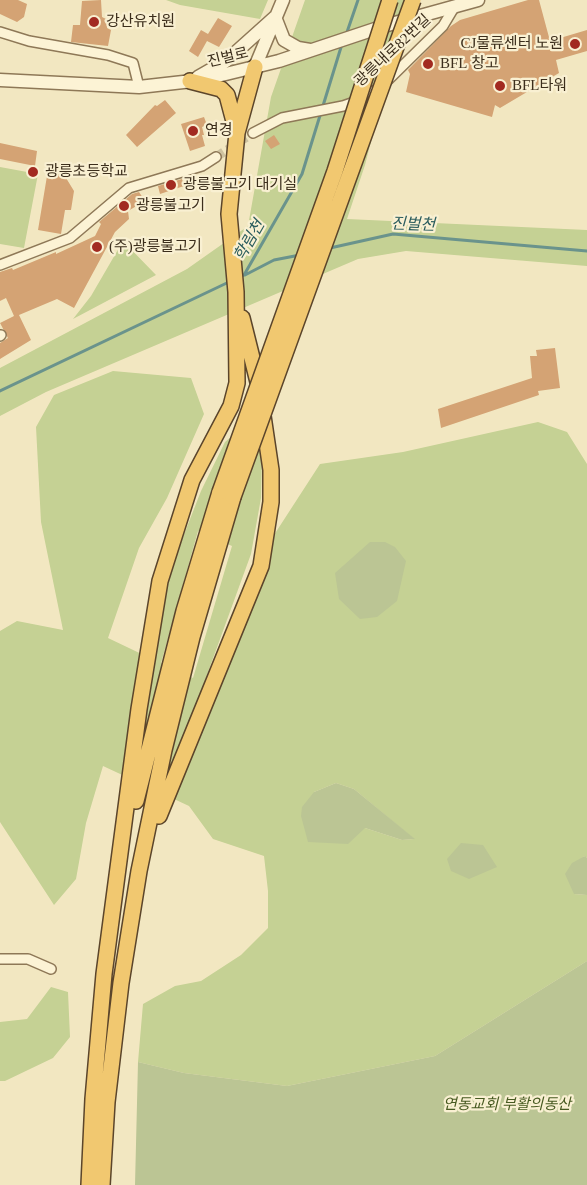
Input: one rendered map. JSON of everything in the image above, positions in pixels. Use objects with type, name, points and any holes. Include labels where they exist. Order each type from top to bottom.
[{"type":"highway","points":[[118,871],[172,656],[336,171],[390,0]]},
{"type":"highway","points":[[102,1185],[107,1102],[138,871],[164,750],[226,494],[413,0]]},
{"type":"highway","points":[[89,1185],[95,1076],[118,871],[139,709],[160,581],[192,480],[231,406],[237,383],[236,292],[229,214],[237,133],[255,67]]},
{"type":"highway","points":[[190,81],[221,89],[227,95],[237,133]]},
{"type":"highway","points":[[138,871],[261,566],[272,502],[271,470],[258,382],[236,292]]},
{"type":"street","points":[[255,67],[283,0]]},
{"type":"street","name":"진벌로","points":[[0,80],[139,87],[190,81],[255,67],[384,26],[478,0]]},
{"type":"street","name":"광릉내로82번길","points":[[253,133],[293,116],[343,106],[363,99],[384,84],[443,26],[458,5]]},
{"type":"street","points":[[275,17],[284,40],[298,48],[310,50]]},
{"type":"street","points":[[190,81],[226,61],[275,17]]},
{"type":"street","points":[[0,32],[29,41],[108,55],[133,63],[139,87]]},
{"type":"street","points":[[0,265],[70,238],[129,188],[202,166],[216,157]]},
{"type":"street","points":[[0,959],[28,959],[51,969]]},
{"type":"green space","points":[[166,0],[268,0],[260,19],[180,5]]},
{"type":"green space","points":[[305,0],[407,0],[365,165],[347,219],[587,230],[587,266],[406,251],[358,259],[46,392],[0,416],[0,368],[187,269],[248,226],[271,97]]},
{"type":"green space","points":[[0,167],[38,174],[24,248],[0,244]]},
{"type":"green space","points":[[123,241],[156,275],[73,319],[91,296]]},
{"type":"green space","points":[[113,371],[191,378],[204,414],[167,498],[139,548],[108,638],[152,659],[169,573],[201,491],[225,442],[251,420],[262,456],[261,498],[251,554],[204,683],[210,686],[252,601],[274,535],[320,464],[403,452],[538,422],[567,432],[587,464],[587,858],[584,856],[574,894],[587,895],[587,961],[435,1056],[287,1086],[184,1073],[138,1062],[143,1004],[175,986],[201,981],[241,955],[268,928],[268,891],[264,856],[213,839],[189,806],[103,766],[86,823],[76,879],[54,905],[0,822],[0,631],[17,621],[63,630],[41,522],[36,427],[54,395]],"holes":[[[198,531],[232,546],[193,678],[161,663]],[[336,783],[354,789],[414,839],[402,840],[365,828],[314,792]]]},
{"type":"green space","points":[[370,542],[385,542],[395,547],[406,561],[397,601],[377,617],[360,619],[339,599],[335,573]]},
{"type":"green space","points":[[336,783],[354,789],[415,839],[402,840],[365,828],[348,844],[308,842],[301,816],[302,807],[314,792]]},
{"type":"green space","points":[[461,843],[483,845],[497,867],[469,879],[451,871],[447,859]]},
{"type":"green space","points":[[585,856],[587,858],[587,895],[574,894],[565,874],[572,863]]},
{"type":"green space","name":"연동교회 부활의동산","points":[[587,961],[587,1185],[135,1185],[138,1062],[184,1073],[287,1086],[435,1056]]},
{"type":"green space","points":[[51,987],[68,992],[70,1037],[53,1058],[5,1081],[0,1081],[0,1022],[27,1019]]},
{"type":"building","points":[[0,0],[18,0],[27,4],[24,17],[17,22],[0,14]]},
{"type":"building","name":"강산유치원","points":[[101,0],[102,17],[108,20],[107,28],[111,30],[108,46],[71,42],[73,25],[80,25],[82,1]]},
{"type":"building","points":[[528,0],[539,0],[550,41],[587,30],[587,51],[556,60],[559,73],[500,108],[495,105],[492,117],[406,92],[410,74],[408,70],[451,26],[460,20]]},
{"type":"building","points":[[218,18],[232,26],[219,47],[207,41],[198,57],[189,51],[201,30],[208,34]]},
{"type":"building","points":[[165,100],[176,113],[137,147],[126,135],[155,105]]},
{"type":"building","name":"연경","points":[[204,117],[207,125],[202,127],[205,146],[190,151],[181,124]]},
{"type":"building","points":[[274,135],[280,144],[271,149],[265,141]]},
{"type":"building","points":[[0,143],[37,151],[35,166],[0,159]]},
{"type":"building","points":[[48,170],[63,173],[74,191],[71,210],[65,210],[61,234],[38,230]]},
{"type":"building","name":"광릉불고기 대기실","points":[[182,179],[184,186],[160,194],[158,186]]},
{"type":"building","points":[[139,192],[145,201],[128,211],[129,219],[115,232],[74,308],[57,299],[19,315],[31,340],[0,359],[0,343],[8,338],[0,323],[14,316],[6,298],[0,301],[0,272],[12,268],[13,270],[56,252],[56,254],[95,236],[101,224],[99,222],[132,194]]},
{"type":"building","points":[[555,348],[560,388],[538,391],[539,395],[441,428],[438,409],[532,378],[530,356],[537,356],[536,350]]},
{"type":"waterway","name":"학림천","points":[[346,35],[358,0]]},
{"type":"waterway","name":"학림천","points":[[240,277],[244,275],[302,174],[342,44]]},
{"type":"waterway","name":"진벌천","points":[[330,248],[393,234],[587,251]]},
{"type":"waterway","name":"진벌천","points":[[245,275],[274,260],[300,255]]},
{"type":"waterway","name":"학림천","points":[[0,391],[231,281]]},
{"type":"tunnel","points":[[216,157],[253,133]]},
{"type":"place","name":"강산유치원","points":[[94,22]]},
{"type":"place","name":"CJ물류센터 노원","points":[[575,44]]},
{"type":"place","name":"BFL 창고","points":[[428,64]]},
{"type":"place","name":"BFL타워","points":[[500,86]]},
{"type":"place","name":"연경","points":[[193,131]]},
{"type":"place","name":"광릉초등학교","points":[[33,172]]},
{"type":"place","name":"광릉불고기 대기실","points":[[171,185]]},
{"type":"place","name":"광릉불고기","points":[[124,206]]},
{"type":"place","name":"(주)광릉불고기","points":[[97,247]]}]
